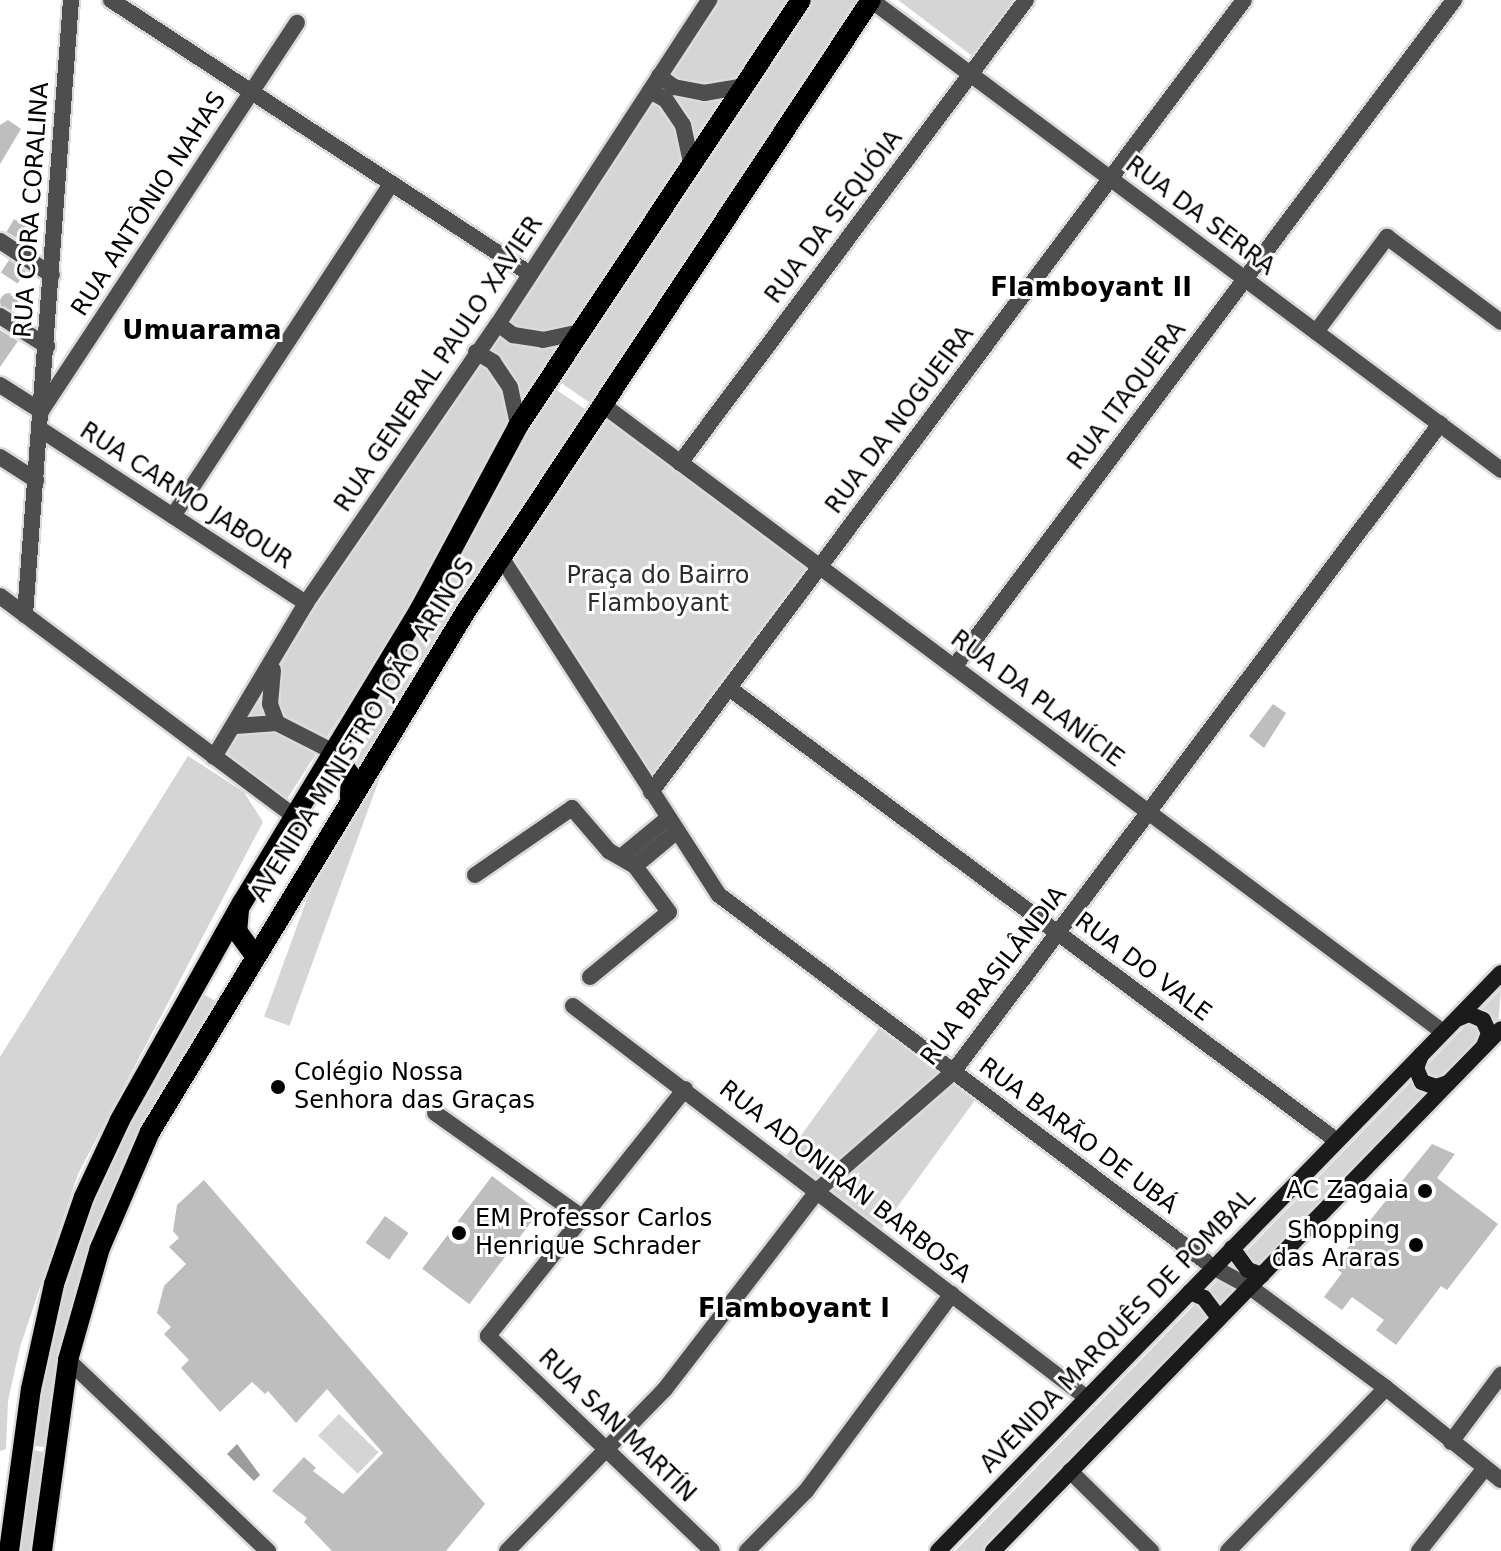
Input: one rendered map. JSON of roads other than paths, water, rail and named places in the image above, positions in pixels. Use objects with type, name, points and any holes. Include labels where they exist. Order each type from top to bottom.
[{"type":"main road","name":"AVENIDA MINISTRO JOÃO ARINOS","points":[[9,1551],[31,1389],[68,1239],[120,1120],[242,903],[449,558],[518,426],[801,0]]},
{"type":"main road","name":"AVENIDA MINISTRO JOÃO ARINOS","points":[[42,1551],[68,1360],[115,1206],[150,1132],[254,954],[501,557],[871,0]]},
{"type":"main road","points":[[334,752],[351,776],[347,804]]},
{"type":"main road","points":[[242,903],[237,931],[254,954]]},
{"type":"main road","name":"AVENIDA MARQUÊS DE POMBAL","points":[[938,1551],[1501,973]]},
{"type":"main road","points":[[1449,1026],[1469,1014],[1483,1020],[1489,1033],[1483,1047]]},
{"type":"main road","points":[[993,1551],[1501,1029]]},
{"type":"main road","points":[[1422,1054],[1416,1068],[1422,1082],[1436,1087],[1450,1082]]},
{"type":"main road","points":[[1232,1248],[1256,1281]]},
{"type":"main road","points":[[1190,1292],[1211,1305],[1219,1318]]},
{"type":"street","name":"RUA CORA CORALINA","points":[[25,615],[71,0]]},
{"type":"street","points":[[111,0],[530,274]]},
{"type":"street","name":"RUA GENERAL PAULO XAVIER","points":[[214,757],[274,663],[306,603],[498,324],[709,0]]},
{"type":"street","name":"RUA DA SERRA","points":[[871,0],[1501,470]]},
{"type":"street","name":"RUA DA SEQUÓIA","points":[[680,463],[1026,0]]},
{"type":"street","name":"RUA DA NOGUEIRA","points":[[651,792],[1244,0]]},
{"type":"street","name":"RUA ITAQUERA","points":[[954,667],[1454,0]]},
{"type":"street","name":"RUA ANTÔNIO NAHAS","points":[[41,411],[297,23]]},
{"type":"street","points":[[655,84],[704,93],[745,86]]},
{"type":"street","points":[[655,84],[683,125],[691,164]]},
{"type":"street","points":[[173,516],[391,184]]},
{"type":"street","points":[[1316,332],[1387,237],[1501,322]]},
{"type":"street","points":[[0,241],[52,275]]},
{"type":"street","points":[[0,316],[47,346]]},
{"type":"street","points":[[498,324],[513,335],[543,340],[581,332]]},
{"type":"street","points":[[476,352],[493,362],[510,387],[518,426]]},
{"type":"street","points":[[0,385],[41,411]]},
{"type":"street","name":"RUA DA PLANÍCIE","points":[[603,405],[1149,812],[1449,1026]]},
{"type":"street","name":"RUA BRASILÂNDIA","points":[[507,1551],[665,1389],[819,1189],[953,1072],[1440,424]]},
{"type":"street","name":"RUA CARMO JABOUR","points":[[40,429],[306,603]]},
{"type":"street","points":[[0,457],[36,480]]},
{"type":"street","name":"RUA BARÃO DE UBÁ","points":[[501,557],[719,895],[1213,1267],[1256,1281],[1501,1480]]},
{"type":"street","points":[[0,596],[295,817]]},
{"type":"street","points":[[274,663],[270,704],[277,723]]},
{"type":"street","name":"RUA DO VALE","points":[[729,688],[1337,1141]]},
{"type":"street","points":[[235,726],[277,723],[334,752]]},
{"type":"street","points":[[475,875],[572,808],[609,851],[628,862],[669,912],[590,977]]},
{"type":"street","points":[[628,862],[673,824]]},
{"type":"street","name":"RUA ADONIRAN BARBOSA","points":[[573,1006],[819,1189],[1087,1398]]},
{"type":"street","points":[[435,1113],[582,1217],[685,1089]]},
{"type":"street","name":"RUA SAN MARTÍN","points":[[582,1217],[488,1336],[712,1551]]},
{"type":"street","points":[[747,1551],[806,1491],[952,1294]]},
{"type":"street","points":[[68,1360],[268,1551]]},
{"type":"street","points":[[1451,1442],[1501,1375]]},
{"type":"street","points":[[1228,1551],[1386,1388]]},
{"type":"street","points":[[1419,1551],[1485,1468]]},
{"type":"street","points":[[1070,1471],[1151,1551]]},
{"type":"place","name":"Colégio Nossa Senhora das Graças","points":[[278,1087]]},
{"type":"place","name":"AC Zagaia","points":[[1425,1191]]},
{"type":"place","name":"EM Professor Carlos Henrique Schrader","points":[[459,1233]]},
{"type":"place","name":"Shopping das Araras","points":[[1416,1245]]},
{"type":"district","name":"Flamboyant II","points":[[1091,288]]},
{"type":"district","name":"Umuarama","points":[[202,331]]},
{"type":"district","name":"Flamboyant I","points":[[794,1309]]},
{"type":"park label","name":"Praça do Bairro Flamboyant","points":[[658,590]]}]
